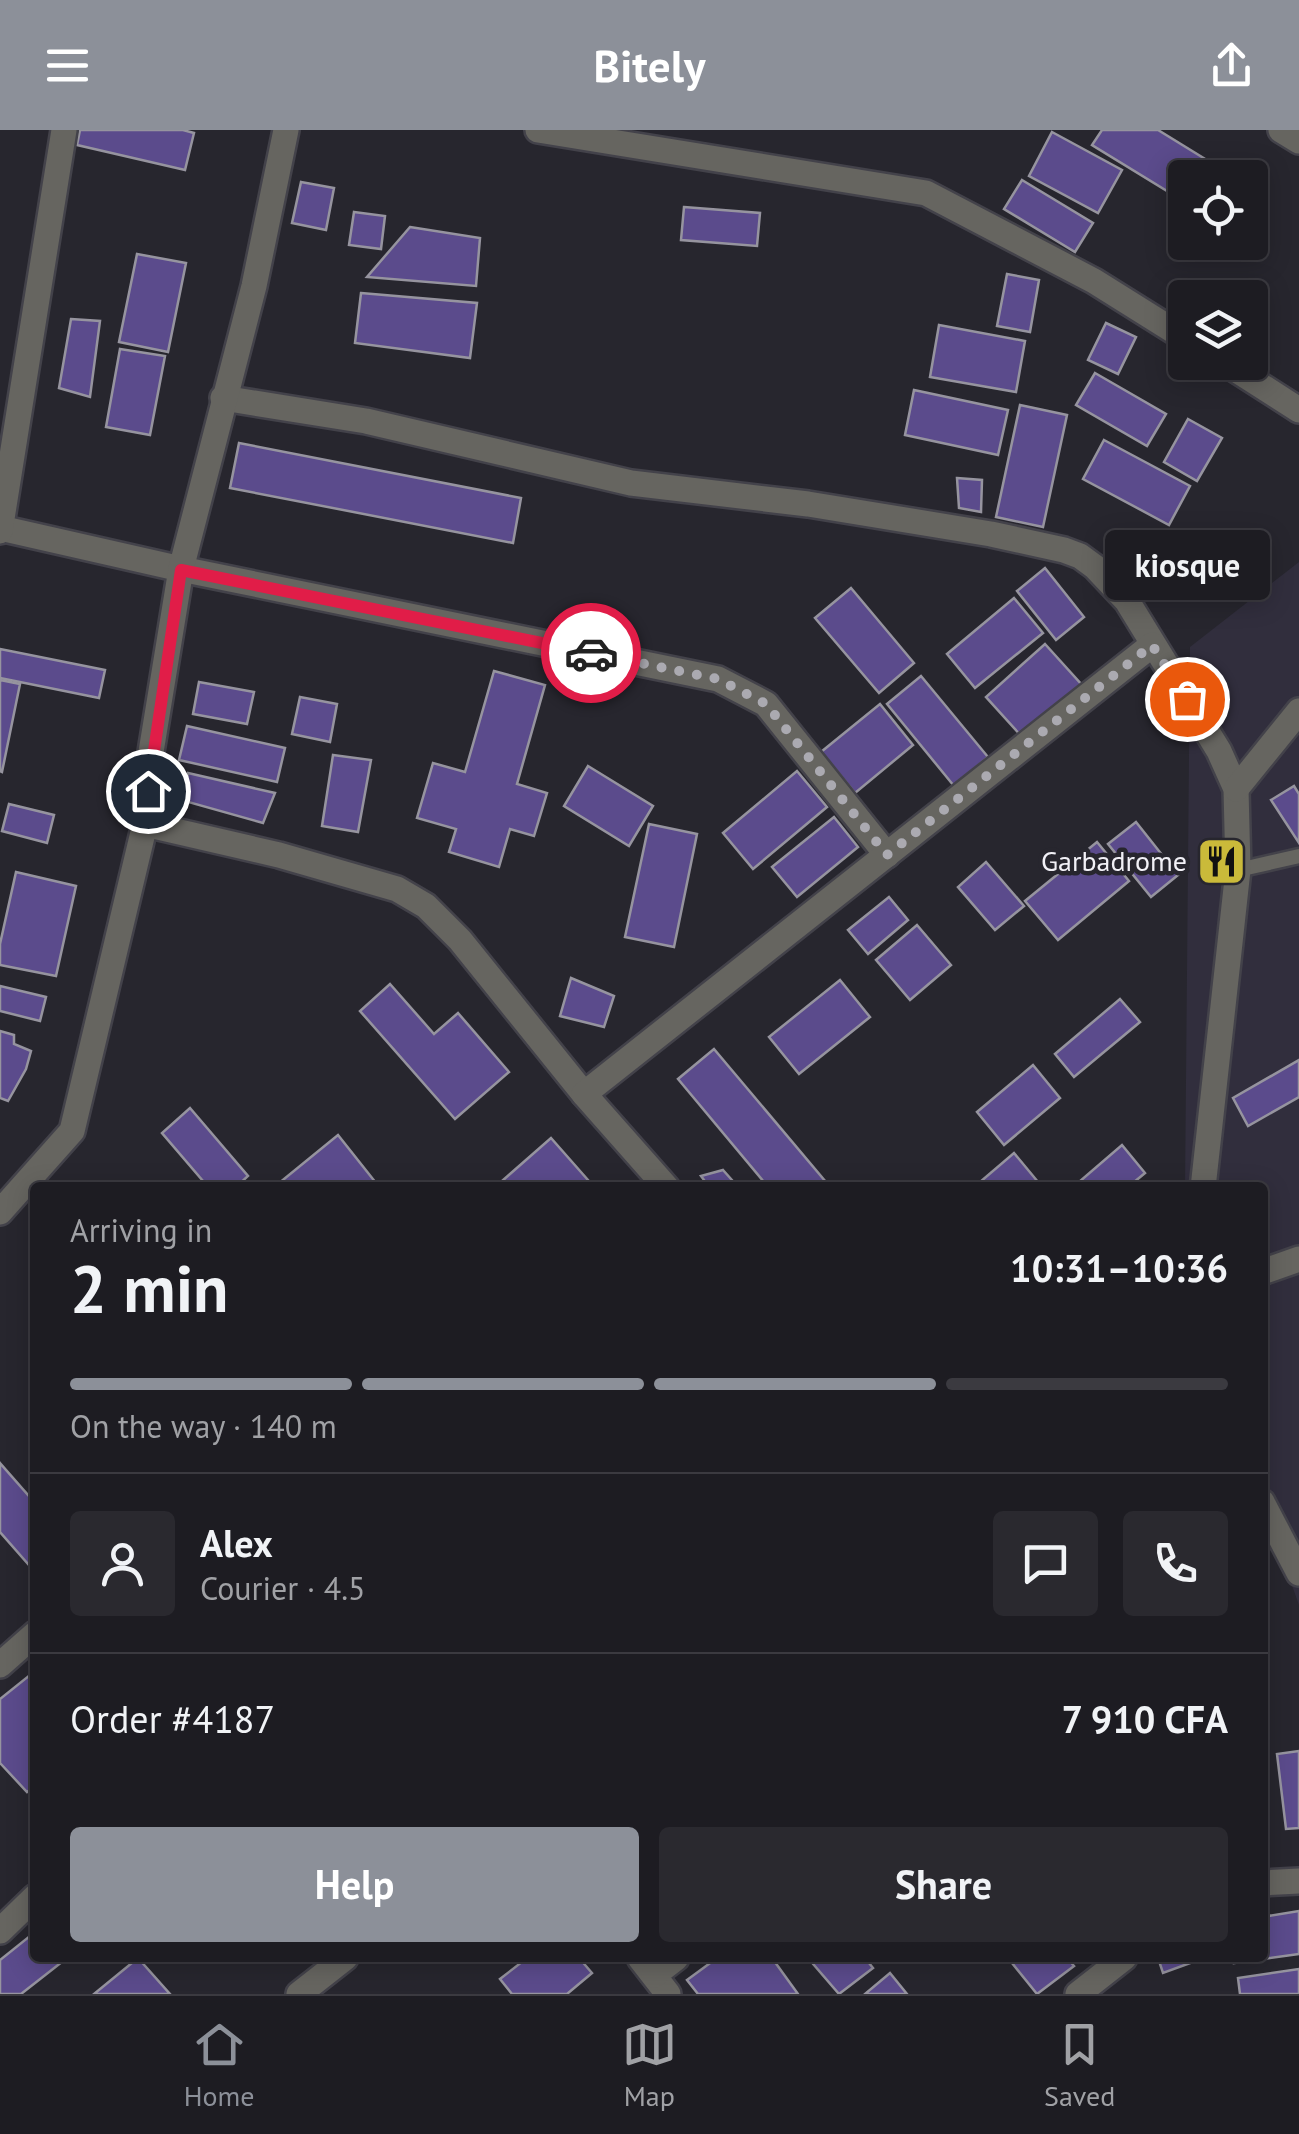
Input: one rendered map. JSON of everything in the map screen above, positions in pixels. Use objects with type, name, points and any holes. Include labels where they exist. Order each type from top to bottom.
[{"type":"street","points":[[64,130],[0,529],[181,570],[718,679],[766,704],[887,855]]},
{"type":"street","points":[[0,1212],[72,1131],[146,824],[150,758],[181,570],[254,286],[286,130]]},
{"type":"street","points":[[538,130],[926,193],[1094,281],[1168,327]]},
{"type":"street","points":[[1281,130],[1299,141]]},
{"type":"street","points":[[1252,380],[1299,410]]},
{"type":"street","points":[[223,398],[366,421],[631,484],[808,504],[991,534],[1080,556],[1110,580],[1127,601],[1219,751],[1236,790],[1238,870],[1205,1182]]},
{"type":"street","points":[[584,1094],[1152,645]]},
{"type":"street","points":[[1236,790],[1299,711]]},
{"type":"street","points":[[146,824],[397,889],[426,906],[443,919],[584,1094],[662,1182]]},
{"type":"street","points":[[1268,1270],[1299,1259]]},
{"type":"street","points":[[1268,1513],[1299,1572]]},
{"type":"street","points":[[0,1664],[30,1638]]},
{"type":"street","points":[[1268,1883],[1299,1881]]},
{"type":"street","points":[[0,1931],[30,1903]]},
{"type":"street","points":[[300,1994],[340,1962]]},
{"type":"street","points":[[1078,1994],[1119,1962]]},
{"type":"lane","points":[[1238,870],[1299,856]]},
{"type":"shaded area","points":[[1299,562],[1299,1605],[1268,1518],[1268,1182],[1185,1182],[1190,647]]},
{"type":"building","points":[[80,130],[194,133],[185,170],[77,145]]},
{"type":"building","points":[[1102,130],[1158,130],[1207,160],[1168,160],[1168,192],[1092,145]]},
{"type":"building","points":[[1052,132],[1122,170],[1098,213],[1029,176]]},
{"type":"building","points":[[1022,180],[1093,223],[1075,252],[1004,209]]},
{"type":"building","points":[[301,182],[334,188],[326,230],[292,223]]},
{"type":"building","points":[[684,207],[760,213],[757,246],[681,240]]},
{"type":"building","points":[[354,212],[385,216],[381,249],[349,245]]},
{"type":"building","points":[[410,227],[480,238],[476,286],[367,277]]},
{"type":"building","points":[[137,254],[186,263],[168,352],[119,342]]},
{"type":"building","points":[[1007,274],[1039,280],[1030,332],[997,326]]},
{"type":"building","points":[[361,293],[477,303],[470,358],[355,343]]},
{"type":"building","points":[[71,319],[100,321],[90,397],[59,388]]},
{"type":"building","points":[[1106,323],[1136,337],[1118,374],[1088,360]]},
{"type":"building","points":[[939,325],[1025,341],[1016,392],[930,377]]},
{"type":"building","points":[[120,349],[165,356],[150,435],[106,427]]},
{"type":"building","points":[[1095,373],[1166,414],[1147,446],[1076,405]]},
{"type":"building","points":[[914,390],[1008,410],[998,455],[905,435]]},
{"type":"building","points":[[1020,405],[1067,415],[1043,527],[996,517]]},
{"type":"building","points":[[1188,419],[1222,438],[1197,481],[1164,462]]},
{"type":"building","points":[[1104,440],[1190,486],[1169,525],[1083,479]]},
{"type":"building","points":[[239,443],[521,498],[513,543],[230,488]]},
{"type":"building","points":[[957,478],[982,480],[981,512],[959,508]]},
{"type":"building","points":[[1045,568],[1084,617],[1056,640],[1017,591]]},
{"type":"building","points":[[851,588],[914,663],[879,693],[815,618]]},
{"type":"building","points":[[1014,598],[1043,633],[975,688],[947,654]]},
{"type":"building","points":[[1045,644],[1082,685],[1023,738],[986,697]]},
{"type":"building","points":[[0,649],[105,670],[99,698],[0,678]]},
{"type":"building","points":[[494,671],[545,685],[517,784],[547,793],[534,836],[510,829],[499,867],[449,852],[456,829],[417,818],[433,763],[465,772]]},
{"type":"building","points":[[921,676],[988,757],[954,786],[887,704]]},
{"type":"building","points":[[0,680],[20,684],[2,772],[0,771]]},
{"type":"building","points":[[199,682],[254,692],[247,724],[193,714]]},
{"type":"building","points":[[300,697],[337,704],[330,742],[292,734]]},
{"type":"building","points":[[880,704],[913,745],[855,793],[821,752]]},
{"type":"building","points":[[187,726],[285,748],[277,782],[179,760]]},
{"type":"building","points":[[333,755],[371,760],[358,832],[322,826]]},
{"type":"building","points":[[588,766],[653,806],[629,846],[564,806]]},
{"type":"building","points":[[797,771],[827,807],[753,869],[723,833]]},
{"type":"building","points":[[188,773],[275,793],[263,823],[181,800]]},
{"type":"building","points":[[1294,786],[1299,794],[1299,843],[1271,800]]},
{"type":"building","points":[[9,804],[54,815],[47,843],[2,831]]},
{"type":"building","points":[[834,817],[858,847],[797,897],[772,867]]},
{"type":"building","points":[[1136,822],[1178,875],[1151,897],[1108,844]]},
{"type":"building","points":[[649,824],[697,834],[674,947],[625,937]]},
{"type":"building","points":[[1097,842],[1129,881],[1058,940],[1025,901]]},
{"type":"building","points":[[986,862],[1024,906],[995,930],[958,887]]},
{"type":"building","points":[[16,872],[76,886],[56,976],[0,965],[0,944]]},
{"type":"building","points":[[889,897],[908,920],[868,954],[848,930]]},
{"type":"building","points":[[917,925],[951,965],[910,1000],[876,960]]},
{"type":"building","points":[[571,978],[614,996],[604,1027],[560,1016]]},
{"type":"building","points":[[840,980],[870,1017],[799,1074],[769,1037]]},
{"type":"building","points":[[390,984],[434,1034],[458,1013],[509,1072],[455,1119],[360,1011]]},
{"type":"building","points":[[0,986],[46,997],[40,1021],[0,1011]]},
{"type":"building","points":[[1120,999],[1140,1022],[1074,1077],[1055,1054]]},
{"type":"building","points":[[0,1031],[14,1035],[14,1044],[31,1051],[8,1101],[0,1098]]},
{"type":"building","points":[[714,1049],[826,1182],[764,1182],[678,1079]]},
{"type":"building","points":[[1299,1060],[1299,1097],[1248,1126],[1233,1098]]},
{"type":"building","points":[[1033,1065],[1060,1098],[1004,1145],[977,1112]]},
{"type":"building","points":[[190,1108],[248,1176],[242,1182],[204,1182],[162,1133]]},
{"type":"building","points":[[338,1135],[375,1182],[280,1182]]},
{"type":"building","points":[[551,1138],[590,1182],[501,1182]]},
{"type":"building","points":[[1122,1145],[1145,1173],[1134,1182],[1079,1182]]},
{"type":"building","points":[[1014,1153],[1038,1182],[980,1182]]},
{"type":"building","points":[[723,1170],[734,1182],[706,1182],[701,1176]]},
{"type":"building","points":[[0,1463],[30,1497],[30,1566],[0,1532]]},
{"type":"building","points":[[30,1675],[27,1792],[0,1763],[0,1699]]},
{"type":"building","points":[[1299,1751],[1299,1828],[1286,1829],[1277,1754]]},
{"type":"building","points":[[1299,1911],[1299,1954],[1268,1958],[1268,1916]]},
{"type":"building","points":[[30,1936],[30,1962],[62,1962],[21,1994],[0,1994],[0,1960]]},
{"type":"building","points":[[133,1962],[142,1962],[170,1994],[94,1994]]},
{"type":"building","points":[[522,1962],[582,1962],[592,1973],[567,1994],[512,1994],[500,1979]]},
{"type":"building","points":[[712,1962],[775,1962],[798,1994],[698,1994],[687,1980]]},
{"type":"building","points":[[811,1962],[868,1962],[873,1968],[839,1994]]},
{"type":"building","points":[[1011,1962],[1070,1962],[1074,1966],[1037,1994]]},
{"type":"building","points":[[1159,1962],[1193,1962],[1163,1973]]},
{"type":"building","points":[[1299,1969],[1299,1994],[1240,1994],[1238,1978]]},
{"type":"building","points":[[890,1973],[907,1994],[865,1994]]},
{"type":"way so far","points":[[591,653],[718,679],[766,704],[887,855],[1152,645],[1187,699]]},
{"type":"place","name":"kiosque","points":[[1187,699]]},
{"type":"place","name":"Garbadrome","points":[[1222,861]]},
{"type":"route","points":[[148,791],[181,570],[591,653]]}]
